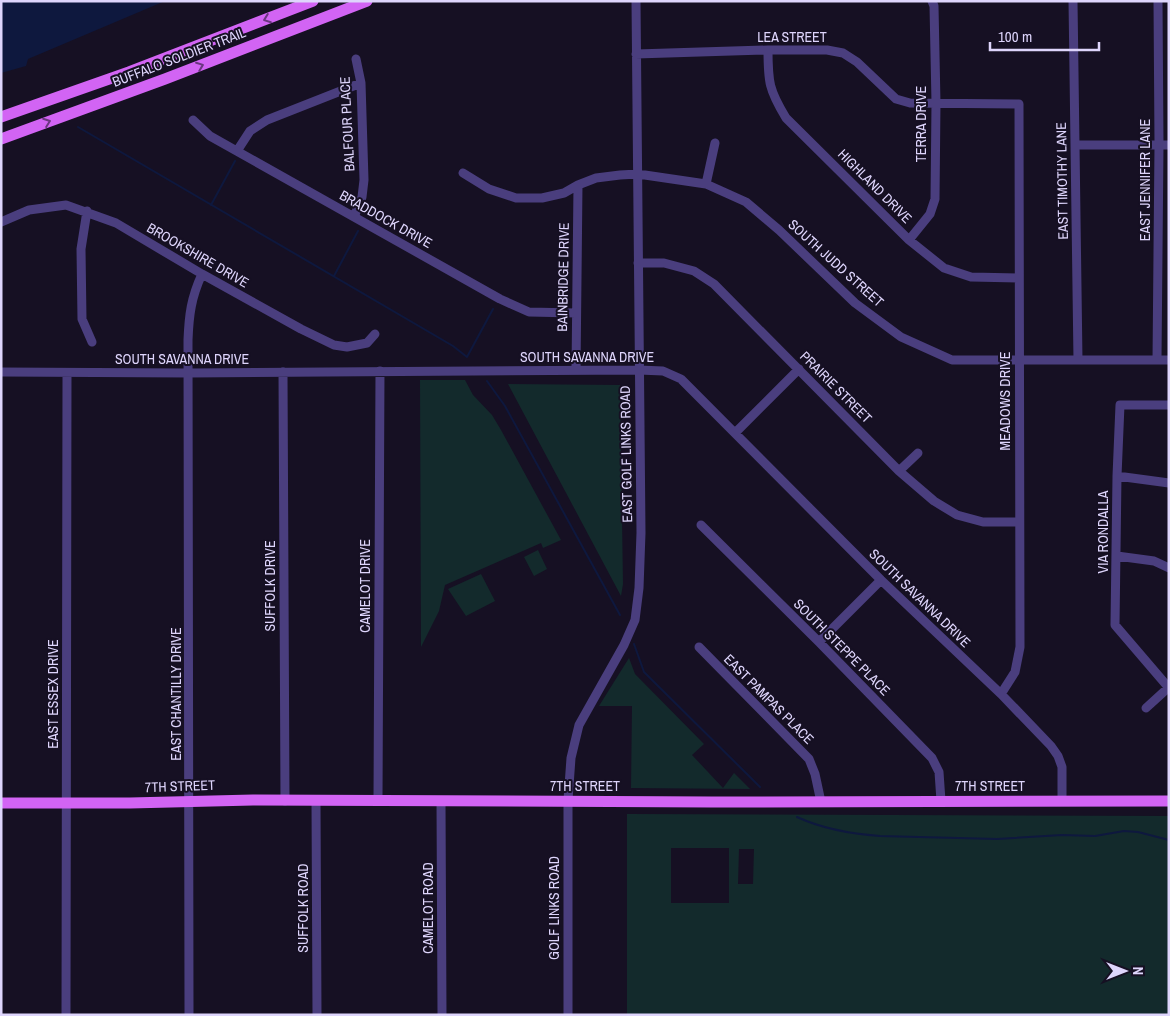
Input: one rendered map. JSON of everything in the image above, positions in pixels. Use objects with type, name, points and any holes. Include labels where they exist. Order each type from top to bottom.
[{"type":"main road","name":"BUFFALO SOLDIER TRAIL","points":[[1,117],[129,72],[313,1]]},
{"type":"main road","name":"BUFFALO SOLDIER TRAIL","points":[[1,139],[165,80],[367,1]]},
{"type":"main road","name":"7TH STREET","points":[[1,803],[130,803],[190,800],[1169,801]]},
{"type":"street","name":"EAST GOLF LINKS ROAD","points":[[568,800],[570,758],[579,725],[624,645],[635,620],[639,588],[641,533],[636,1]]},
{"type":"street","name":"TERRA DRIVE","points":[[909,240],[930,214],[935,199],[936,103],[934,6],[932,1]]},
{"type":"street","name":"EAST TIMOTHY LANE","points":[[1073,1],[1078,360]]},
{"type":"street","name":"EAST JENNIFER LANE","points":[[1158,1],[1164,145],[1158,360]]},
{"type":"street","name":"HIGHLAND DRIVE","points":[[768,50],[768,80],[774,99],[786,118],[909,240],[944,268],[971,277],[1019,278]]},
{"type":"street","name":"LEA STREET","points":[[636,54],[827,50],[843,53],[857,62],[896,99],[910,103],[1019,104]]},
{"type":"street","name":"BALFOUR PLACE","points":[[354,217],[362,197],[364,180],[361,83],[356,59]]},
{"type":"street","points":[[237,151],[250,131],[267,120],[361,83]]},
{"type":"street","name":"MEADOWS DRIVE","points":[[1001,694],[1015,672],[1020,647],[1019,104]]},
{"type":"street","name":"BRADDOCK DRIVE","points":[[193,120],[210,136],[517,308],[540,313],[576,313]]},
{"type":"street","points":[[706,184],[715,143]]},
{"type":"street","points":[[1075,145],[1164,145]]},
{"type":"street","name":"SOUTH JUDD STREET","points":[[463,173],[489,189],[516,198],[542,198],[564,193],[596,178],[638,174],[706,184],[746,202],[779,230],[855,303],[901,337],[952,360],[1169,360]]},
{"type":"street","name":"BAINBRIDGE DRIVE","points":[[576,370],[578,185]]},
{"type":"street","name":"BROOKSHIRE DRIVE","points":[[1,222],[29,210],[66,205],[87,211],[116,223],[202,274],[301,329],[334,345],[347,347],[367,343],[375,334]]},
{"type":"street","points":[[87,211],[81,249],[82,319],[92,342]]},
{"type":"street","name":"PRAIRIE STREET","points":[[638,263],[664,263],[694,271],[714,284],[899,471],[934,501],[957,515],[983,522],[1019,522]]},
{"type":"street","name":"EAST CHANTILLY DRIVE","points":[[189,1015],[190,373],[188,340],[190,310],[195,290],[202,274]]},
{"type":"street","points":[[735,433],[799,369]]},
{"type":"street","name":"SOUTH SAVANNA DRIVE","points":[[1,372],[190,373],[639,370],[663,372],[680,378],[881,580],[1001,694],[1051,746],[1058,756],[1062,767],[1062,801]]},
{"type":"street","name":"CAMELOT DRIVE","points":[[378,800],[380,371]]},
{"type":"street","name":"EAST ESSEX DRIVE","points":[[66,1015],[67,372]]},
{"type":"street","name":"SUFFOLK DRIVE","points":[[283,372],[285,801]]},
{"type":"street","name":"VIA RONDALLA","points":[[1169,405],[1120,405],[1115,625],[1169,688]]},
{"type":"street","points":[[899,471],[918,453]]},
{"type":"street","points":[[1117,476],[1169,483]]},
{"type":"street","name":"SOUTH STEPPE PLACE","points":[[701,525],[932,758],[938,772],[941,801]]},
{"type":"street","points":[[1117,556],[1154,561],[1169,568]]},
{"type":"street","points":[[819,642],[881,580]]},
{"type":"street","name":"EAST PAMPAS PLACE","points":[[698,647],[809,759],[815,774],[821,802]]},
{"type":"street","points":[[1146,708],[1169,688]]},
{"type":"street","name":"GOLF LINKS ROAD","points":[[568,800],[568,1015]]},
{"type":"street","name":"SUFFOLK ROAD","points":[[316,801],[318,1015]]},
{"type":"street","name":"CAMELOT ROAD","points":[[441,801],[442,1015]]},
{"type":"green space","points":[[420,380],[465,380],[473,395],[492,415],[501,430],[561,540],[543,548],[541,543],[445,585],[439,611],[421,647]]},
{"type":"green space","points":[[508,384],[620,385],[623,584],[621,596]]},
{"type":"green space","points":[[538,550],[547,569],[534,576],[524,557]]},
{"type":"green space","points":[[481,574],[495,601],[466,616],[448,589]]},
{"type":"green space","points":[[629,658],[635,674],[704,744],[692,755],[723,788],[734,773],[750,789],[631,788],[632,706],[599,706]]},
{"type":"green space","points":[[627,814],[1169,816],[1169,1015],[627,1015]],"holes":[[[671,848],[729,848],[729,903],[671,903]],[[739,849],[754,849],[753,884],[738,884]]]},
{"type":"water","points":[[1,1],[165,1],[28,59],[26,66],[1,73]]},
{"type":"waterway","points":[[78,127],[453,346],[467,357],[493,309]]},
{"type":"waterway","points":[[211,205],[235,161]]},
{"type":"waterway","points":[[334,276],[358,231]]},
{"type":"waterway","points":[[487,381],[505,406],[620,615]]},
{"type":"waterway","points":[[634,644],[644,672],[760,787]]},
{"type":"waterway","points":[[797,817],[817,825],[838,830],[880,836],[997,839],[1062,835],[1095,836],[1124,831],[1138,832],[1169,840]]}]
